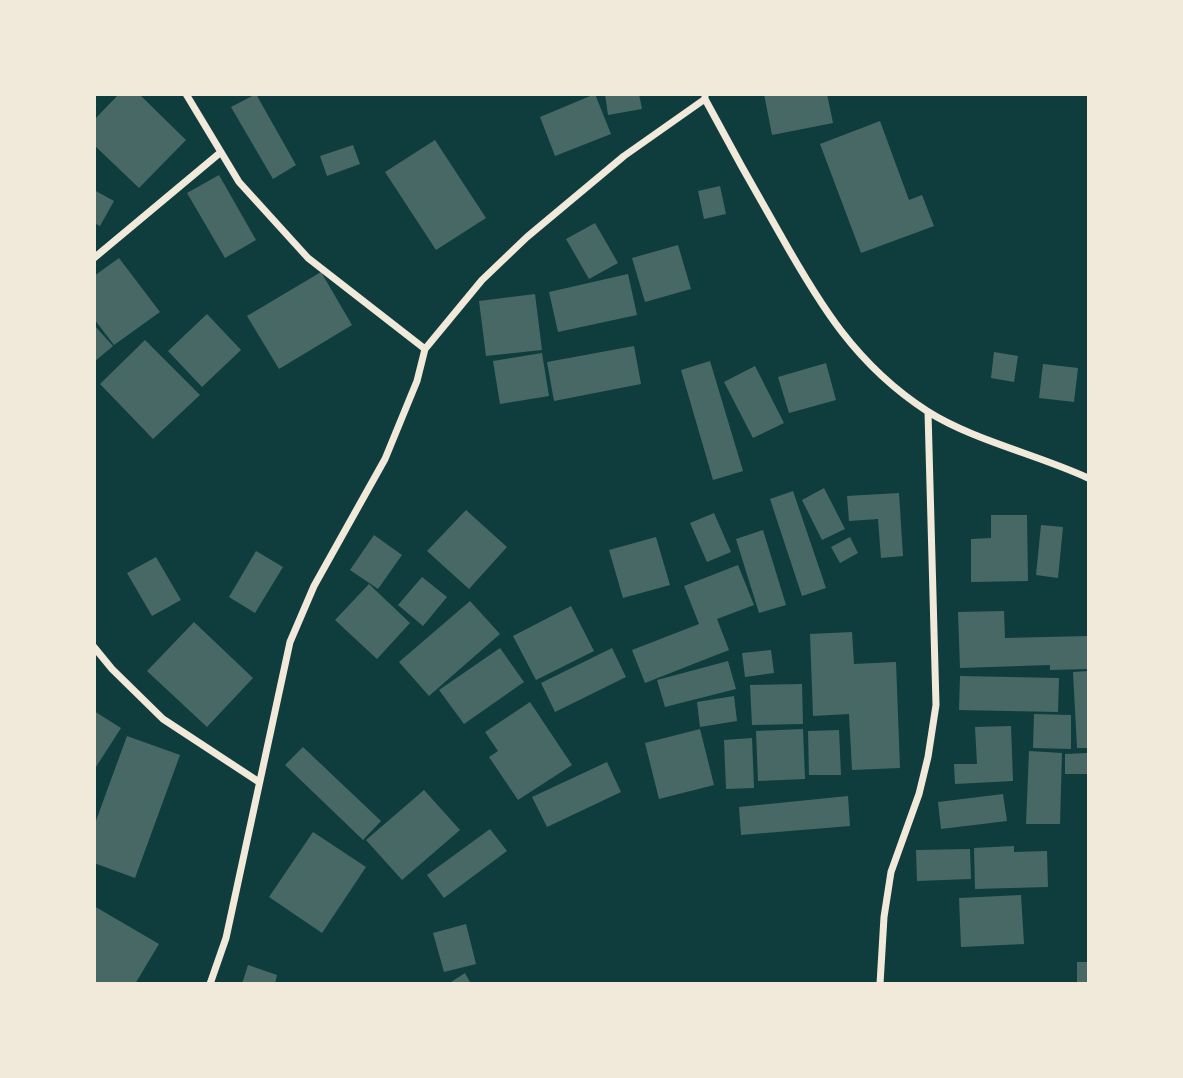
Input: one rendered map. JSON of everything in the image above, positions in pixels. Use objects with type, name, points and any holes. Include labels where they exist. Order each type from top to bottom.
[{"type":"street","points":[[186,94],[239,182],[308,258],[425,349]]},
{"type":"street","points":[[210,984],[226,938],[290,642],[314,586],[385,459],[417,381],[425,349],[482,280],[527,237],[624,156],[705,97],[810,287],[839,331],[885,379],[928,412],[1088,478]]},
{"type":"street","points":[[94,258],[221,152]]},
{"type":"street","points":[[880,984],[884,917],[891,872],[919,794],[933,734],[936,705],[928,412]]},
{"type":"street","points":[[94,647],[163,719],[259,782]]},
{"type":"building","points":[[119,94],[139,94],[186,140],[139,188],[94,145],[94,120]]},
{"type":"building","points":[[256,94],[296,165],[273,179],[231,107]]},
{"type":"building","points":[[595,94],[611,134],[555,156],[540,117]]},
{"type":"building","points":[[605,94],[639,94],[642,109],[608,115]]},
{"type":"building","points":[[764,94],[827,94],[833,123],[772,135]]},
{"type":"building","points":[[880,121],[909,200],[922,195],[934,226],[861,253],[820,144]]},
{"type":"building","points":[[435,140],[486,218],[436,250],[385,172]]},
{"type":"building","points":[[353,145],[360,164],[327,176],[320,156]]},
{"type":"building","points":[[219,175],[256,240],[225,258],[187,193]]},
{"type":"building","points":[[720,186],[726,214],[704,219],[698,191]]},
{"type":"building","points":[[94,190],[114,201],[100,226],[94,223]]},
{"type":"building","points":[[595,223],[618,263],[589,279],[566,239]]},
{"type":"building","points":[[678,245],[691,289],[645,302],[632,258]]},
{"type":"building","points":[[119,258],[160,312],[114,345],[94,319],[94,276]]},
{"type":"building","points":[[321,272],[352,325],[279,369],[247,316]]},
{"type":"building","points":[[628,274],[637,315],[558,332],[549,292]]},
{"type":"building","points":[[535,294],[542,350],[486,356],[479,301]]},
{"type":"building","points":[[207,314],[241,350],[202,387],[168,351]]},
{"type":"building","points":[[94,325],[113,346],[94,362]]},
{"type":"building","points":[[145,340],[200,395],[153,439],[100,384]]},
{"type":"building","points":[[634,346],[641,384],[554,401],[547,362]]},
{"type":"building","points":[[994,352],[1018,356],[1014,382],[991,378]]},
{"type":"building","points":[[542,353],[549,396],[500,404],[493,361]]},
{"type":"building","points":[[710,361],[743,471],[713,480],[681,370]]},
{"type":"building","points":[[826,363],[836,400],[789,413],[778,377]]},
{"type":"building","points":[[1043,364],[1078,368],[1074,402],[1039,398]]},
{"type":"building","points":[[755,366],[784,423],[753,438],[724,382]]},
{"type":"building","points":[[824,488],[845,529],[822,540],[802,500]]},
{"type":"building","points":[[793,491],[826,588],[802,596],[770,499]]},
{"type":"building","points":[[899,493],[903,556],[881,558],[878,519],[849,521],[847,496]]},
{"type":"building","points":[[466,510],[507,547],[469,589],[427,551]]},
{"type":"building","points":[[714,513],[731,552],[707,562],[690,523]]},
{"type":"building","points":[[991,515],[1027,515],[1028,581],[971,582],[971,539],[991,538]]},
{"type":"building","points":[[1041,525],[1063,527],[1058,578],[1036,575]]},
{"type":"building","points":[[763,530],[786,605],[759,613],[736,539]]},
{"type":"building","points":[[374,535],[402,555],[378,589],[350,570]]},
{"type":"building","points":[[656,537],[670,585],[623,598],[609,550]]},
{"type":"building","points":[[850,537],[858,553],[840,563],[831,547]]},
{"type":"building","points":[[256,551],[283,567],[255,613],[229,597]]},
{"type":"building","points":[[156,557],[181,600],[152,616],[127,573]]},
{"type":"building","points":[[738,565],[754,605],[717,619],[729,650],[645,683],[632,650],[699,624],[684,586]]},
{"type":"building","points":[[422,577],[447,597],[423,626],[398,605]]},
{"type":"building","points":[[369,584],[410,623],[377,659],[335,620]]},
{"type":"building","points":[[470,601],[500,634],[429,696],[399,662]]},
{"type":"building","points":[[571,606],[594,651],[536,680],[513,636]]},
{"type":"building","points":[[1004,611],[1005,638],[1088,636],[1088,669],[1050,670],[1050,665],[960,668],[958,612]]},
{"type":"building","points":[[194,622],[253,678],[207,727],[147,671]]},
{"type":"building","points":[[852,632],[854,664],[896,662],[900,768],[852,770],[849,714],[813,716],[810,634]]},
{"type":"building","points":[[500,648],[524,682],[464,724],[439,690]]},
{"type":"building","points":[[612,648],[626,677],[555,712],[541,683]]},
{"type":"building","points":[[771,650],[774,673],[745,677],[742,653]]},
{"type":"building","points":[[728,661],[736,689],[665,707],[657,680]]},
{"type":"building","points":[[1088,671],[1088,748],[1077,748],[1073,672]]},
{"type":"building","points":[[960,676],[1059,678],[1058,712],[959,710]]},
{"type":"building","points":[[802,684],[803,724],[752,725],[750,685]]},
{"type":"building","points":[[734,696],[737,721],[700,727],[697,702]]},
{"type":"building","points":[[530,702],[572,765],[518,800],[489,757],[498,751],[485,732]]},
{"type":"building","points":[[94,711],[121,728],[94,770]]},
{"type":"building","points":[[1034,714],[1071,715],[1071,749],[1033,748]]},
{"type":"building","points":[[1011,726],[1013,781],[955,784],[954,764],[977,764],[975,727]]},
{"type":"building","points":[[700,729],[714,785],[659,799],[645,743]]},
{"type":"building","points":[[803,729],[805,779],[758,781],[756,731]]},
{"type":"building","points":[[839,730],[841,775],[809,775],[808,731]]},
{"type":"building","points":[[127,736],[180,755],[135,878],[94,863],[94,826]]},
{"type":"building","points":[[752,738],[754,788],[726,789],[724,740]]},
{"type":"building","points":[[303,747],[381,821],[363,840],[285,765]]},
{"type":"building","points":[[1029,751],[1062,753],[1060,824],[1026,824]]},
{"type":"building","points":[[1088,753],[1088,774],[1065,774],[1065,754]]},
{"type":"building","points":[[607,762],[621,792],[547,827],[532,797]]},
{"type":"building","points":[[424,790],[460,830],[402,880],[366,840]]},
{"type":"building","points":[[1003,794],[1007,821],[941,829],[938,802]]},
{"type":"building","points":[[848,796],[850,826],[741,835],[739,807]]},
{"type":"building","points":[[490,829],[507,851],[444,898],[427,875]]},
{"type":"building","points":[[313,832],[366,867],[322,933],[269,897]]},
{"type":"building","points":[[1014,846],[1014,852],[1047,851],[1048,887],[975,889],[974,848]]},
{"type":"building","points":[[970,849],[971,879],[917,881],[916,850]]},
{"type":"building","points":[[1021,895],[1024,944],[961,947],[959,898]]},
{"type":"building","points":[[94,906],[159,944],[135,984],[94,984]]},
{"type":"building","points":[[466,924],[476,964],[444,972],[433,933]]},
{"type":"building","points":[[1077,962],[1088,962],[1088,984],[1077,984]]},
{"type":"building","points":[[248,965],[277,975],[275,984],[242,984]]},
{"type":"building","points":[[465,973],[471,984],[448,984]]}]
